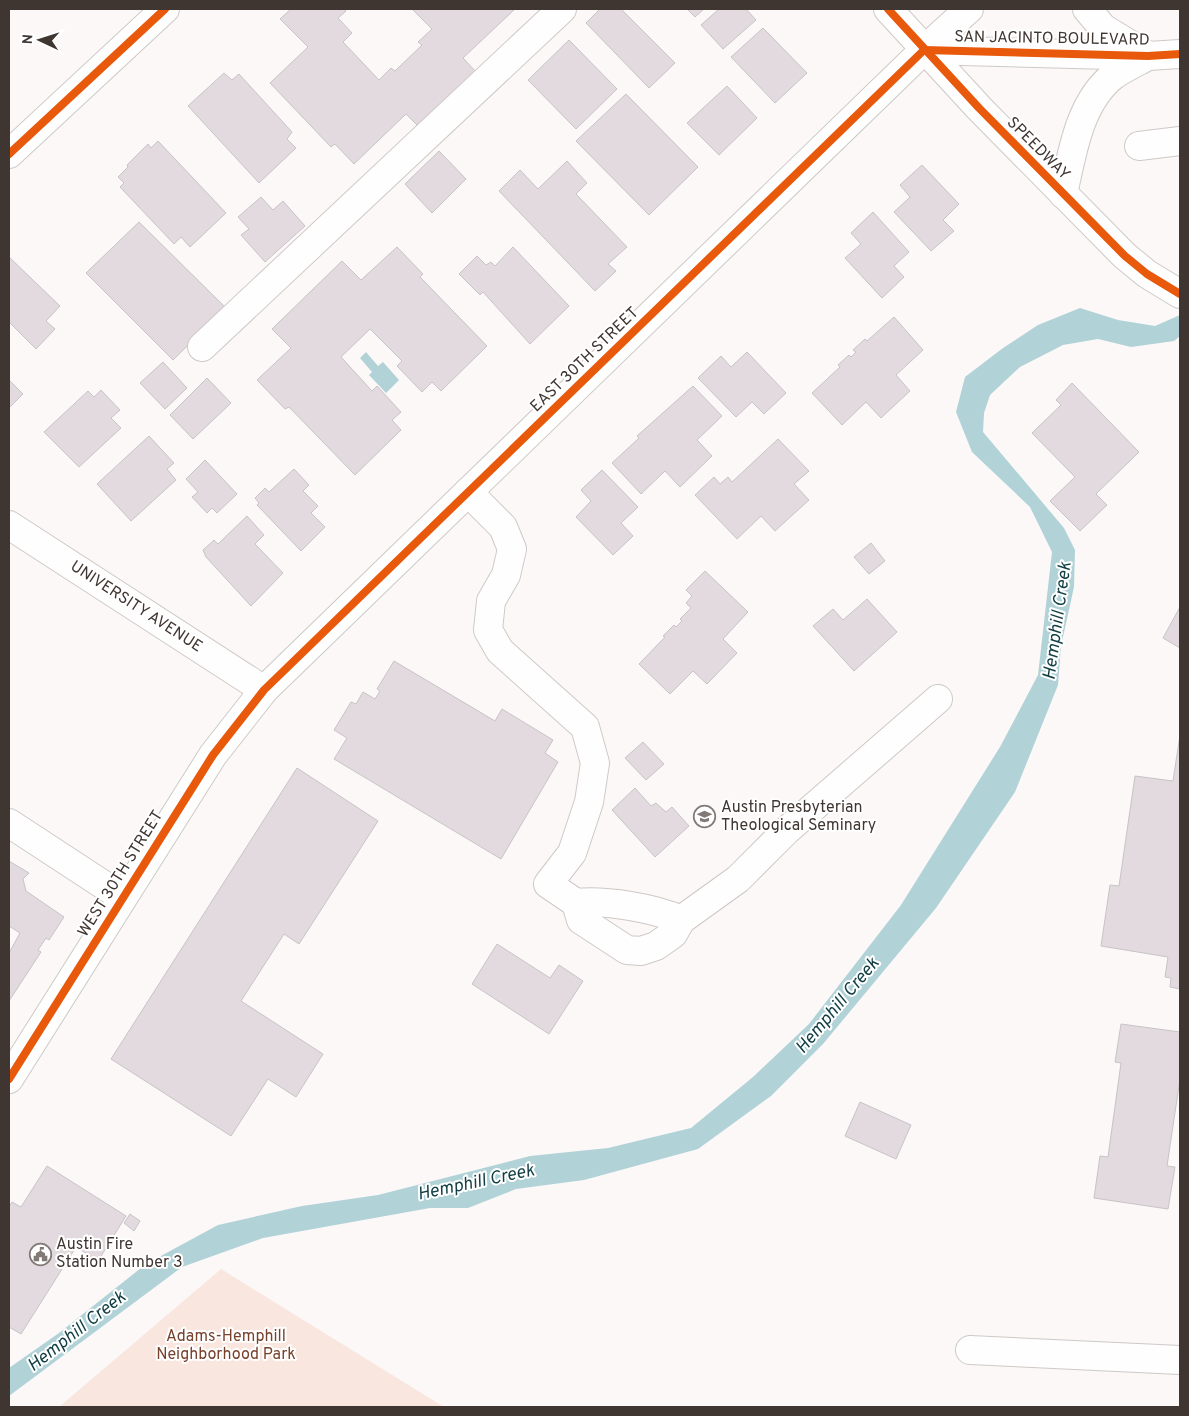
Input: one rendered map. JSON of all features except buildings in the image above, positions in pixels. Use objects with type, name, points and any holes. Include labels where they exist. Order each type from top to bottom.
[{"type":"street","points":[[9,154],[164,9]]},
{"type":"street","points":[[202,348],[562,9]]},
{"type":"street","name":"SPEEDWAY","points":[[888,9],[924,50],[1125,256],[1147,274],[1180,294]]},
{"type":"street","name":"EAST 30TH STREET","points":[[264,690],[924,50],[969,9]]},
{"type":"street","points":[[1063,194],[1080,124],[1097,96],[1114,76],[1148,56],[1104,28],[1087,9]]},
{"type":"street","name":"SAN JACINTO BOULEVARD","points":[[924,50],[1148,56],[1180,54]]},
{"type":"street","points":[[1139,146],[1180,142]]},
{"type":"street","points":[[468,492],[502,527],[512,549],[506,574],[491,600],[488,630],[500,651],[585,727],[596,763],[589,802],[572,853],[548,884],[576,903],[581,920],[627,950],[641,951],[656,946],[673,934],[681,920],[738,879],[786,831],[938,699]]},
{"type":"street","name":"UNIVERSITY AVENUE","points":[[9,525],[264,690]]},
{"type":"street","name":"WEST 30TH STREET","points":[[9,1079],[122,897],[214,755],[264,690]]},
{"type":"street","points":[[9,823],[122,897]]},
{"type":"street","points":[[576,903],[593,901],[668,914],[681,920]]},
{"type":"street","points":[[970,1350],[1180,1360]]},
{"type":"green space","name":"Adams-Hemphill Neighborhood Park","points":[[221,1269],[444,1407],[59,1407]]},
{"type":"water","name":"Hemphill Creek","points":[[1080,308],[1118,320],[1155,326],[1180,315],[1180,336],[1174,341],[1131,347],[1098,339],[1063,345],[1020,367],[990,395],[984,413],[983,432],[1064,528],[1075,550],[1074,587],[1061,646],[1058,685],[1015,792],[936,908],[823,1044],[771,1096],[698,1149],[584,1180],[516,1189],[468,1208],[430,1208],[263,1238],[182,1267],[9,1396],[9,1368],[59,1333],[146,1264],[218,1225],[302,1206],[378,1195],[530,1156],[608,1148],[691,1128],[753,1077],[809,1024],[901,905],[1000,747],[1038,675],[1052,552],[1030,507],[972,452],[956,412],[965,377],[1003,348],[1038,325]]},
{"type":"water","points":[[366,352],[378,366],[383,362],[399,380],[386,393],[369,375],[372,372],[360,358]]},
{"type":"cycle path","points":[[9,154],[165,9]]},
{"type":"cycle path","points":[[888,9],[979,108],[1125,256],[1147,274],[1180,294]]},
{"type":"cycle path","points":[[924,50],[1148,56],[1180,54]]},
{"type":"cycle path","points":[[9,1079],[213,755],[264,690],[924,50]]},
{"type":"place","name":"Austin Presbyterian Theological Seminary","points":[[705,817]]},
{"type":"place","name":"Austin Fire Station Number 3","points":[[40,1254]]}]
